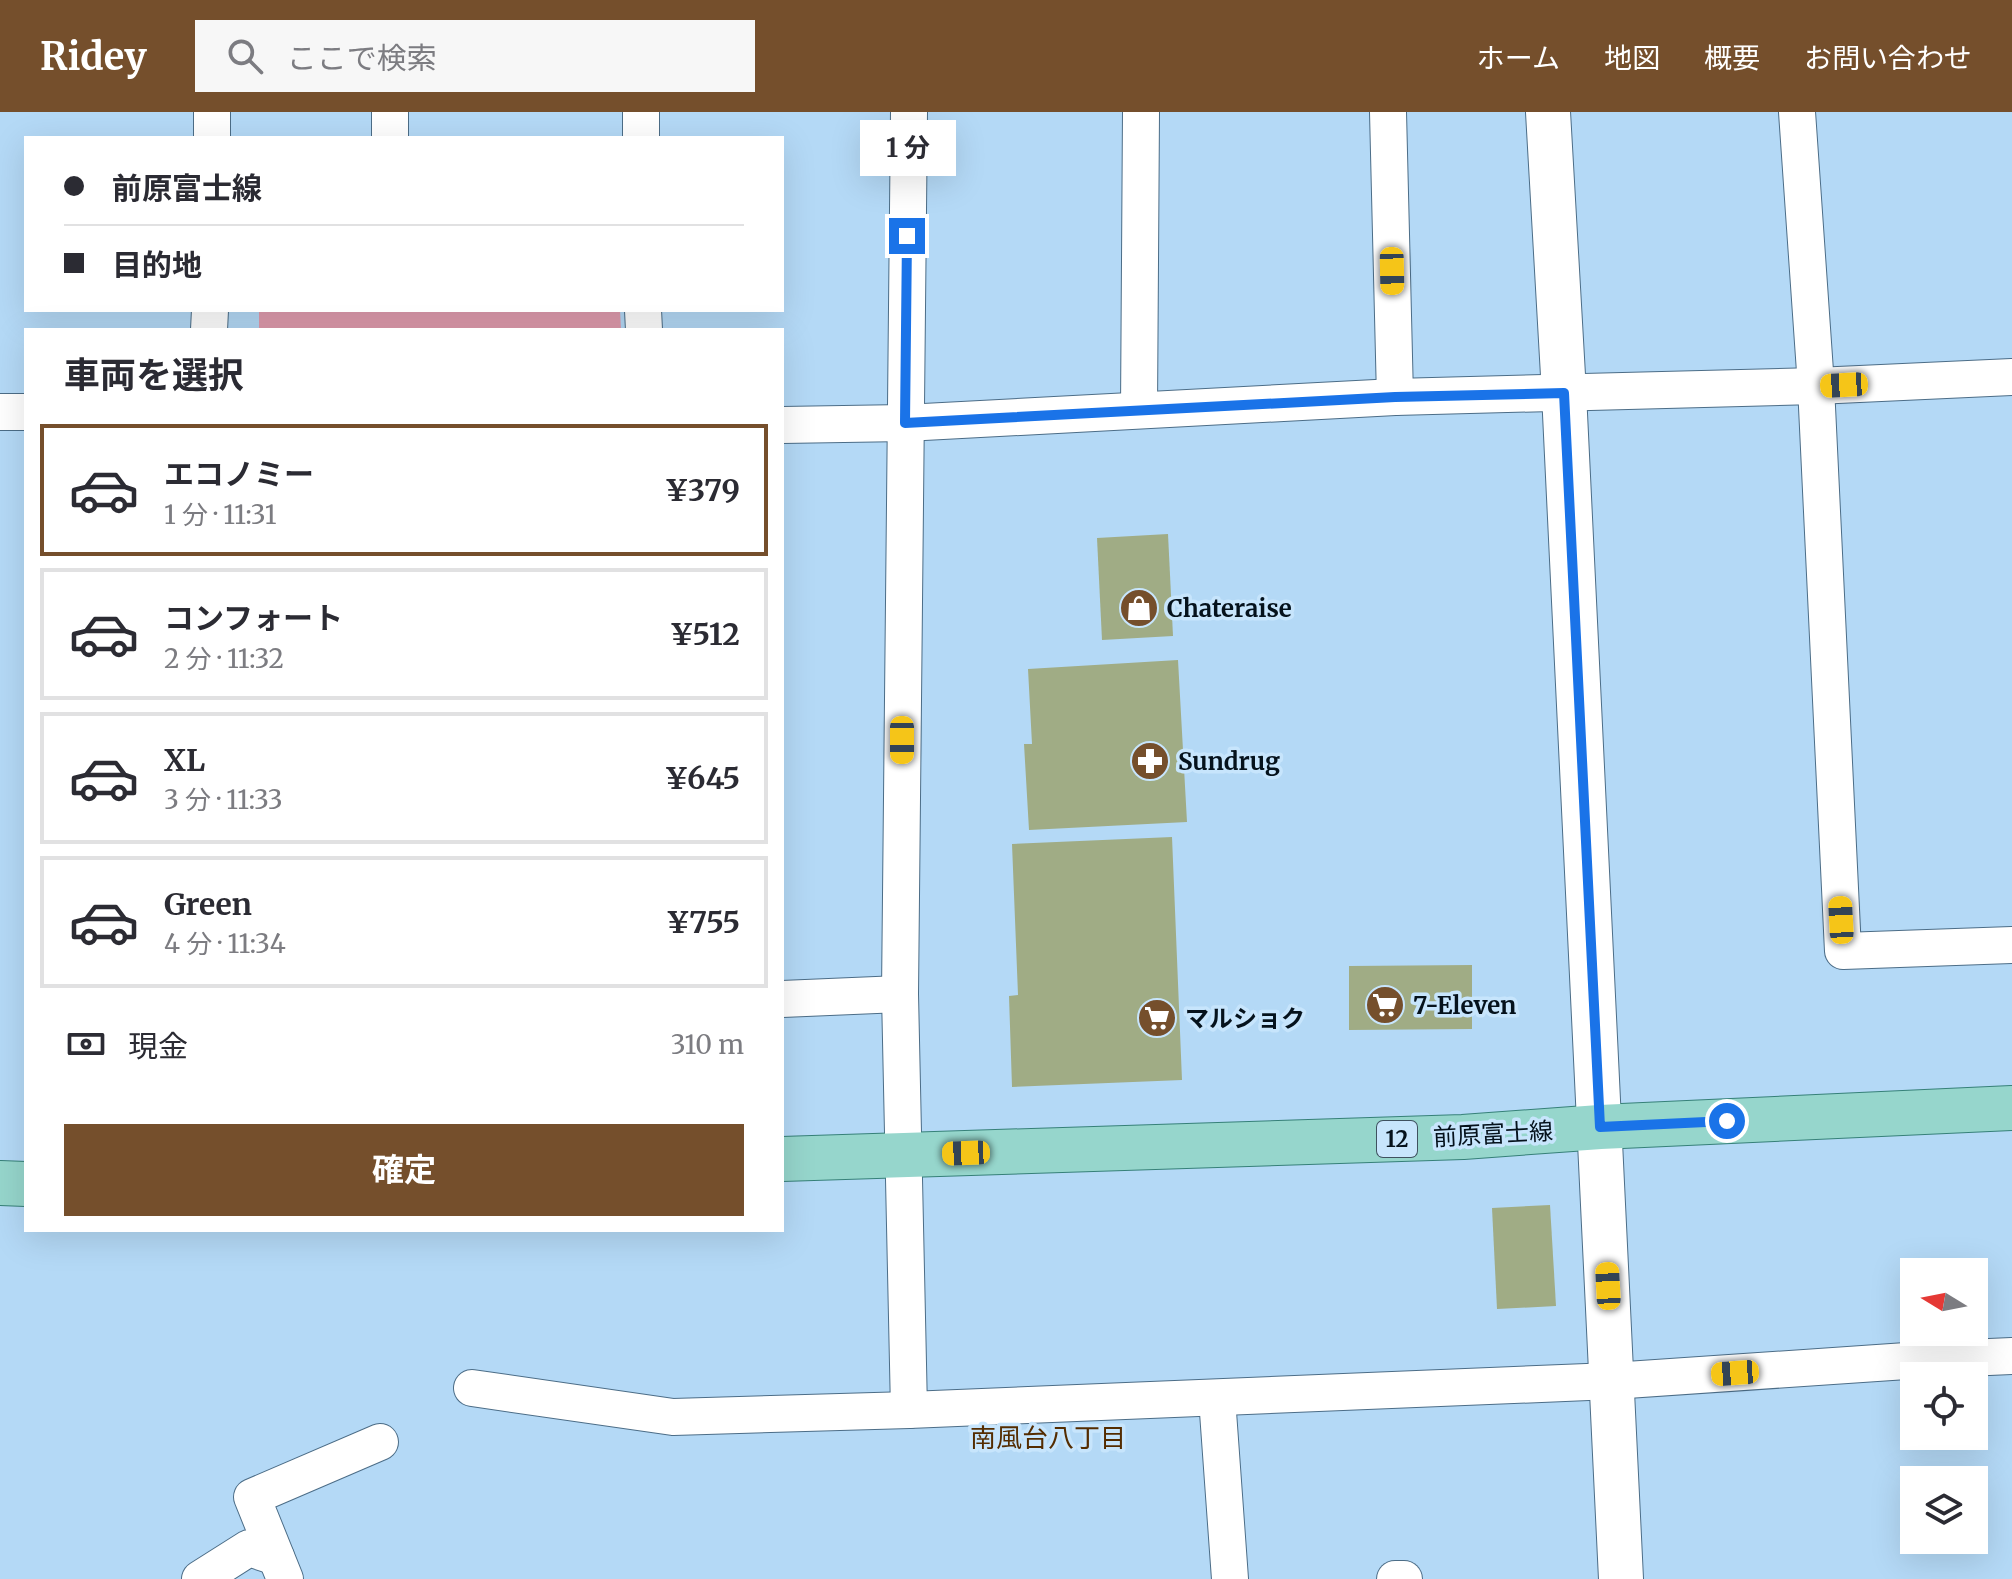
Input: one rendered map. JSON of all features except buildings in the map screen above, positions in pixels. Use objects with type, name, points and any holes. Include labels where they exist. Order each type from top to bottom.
[{"type":"main road","name":"前原富士線","points":[[784,1159],[1463,1137],[1600,1127],[2012,1108]]},
{"type":"main road","points":[[0,1183],[24,1184]]},
{"type":"street","points":[[212,112],[212,136]]},
{"type":"street","points":[[390,112],[390,136]]},
{"type":"street","points":[[641,112],[641,136]]},
{"type":"street","points":[[909,112],[900,994],[909,1410]]},
{"type":"street","points":[[1139,410],[1141,112]]},
{"type":"street","points":[[1388,112],[1395,397]]},
{"type":"street","points":[[1548,112],[1621,1579]]},
{"type":"street","points":[[1797,112],[1816,386],[1843,951],[2012,945]]},
{"type":"street","points":[[784,425],[905,423],[1395,397],[1816,386],[2012,377]]},
{"type":"street","points":[[0,412],[24,412]]},
{"type":"street","points":[[784,999],[900,994]]},
{"type":"street","points":[[472,1388],[673,1417],[1612,1381],[2012,1356]]},
{"type":"street","points":[[1217,1398],[1230,1579]]},
{"type":"street","points":[[280,1568],[252,1497],[380,1442]]},
{"type":"street","points":[[200,1579],[249,1548],[280,1568]]},
{"type":"street","points":[[1395,1579],[1404,1579]]},
{"type":"shaded area","points":[[259,312],[620,312],[621,328],[259,328]]},
{"type":"place","name":"Chateraise","points":[[1139,608]]},
{"type":"place","name":"Sundrug","points":[[1150,761]]},
{"type":"place","name":"7-Eleven","points":[[1385,1005]]},
{"type":"place","name":"マルショク","points":[[1157,1018]]},
{"type":"district","name":"南風台八丁目","points":[[1048,1437]]},
{"type":"route","points":[[907,236],[905,423],[1395,397],[1564,393],[1600,1127],[1727,1121]]}]
